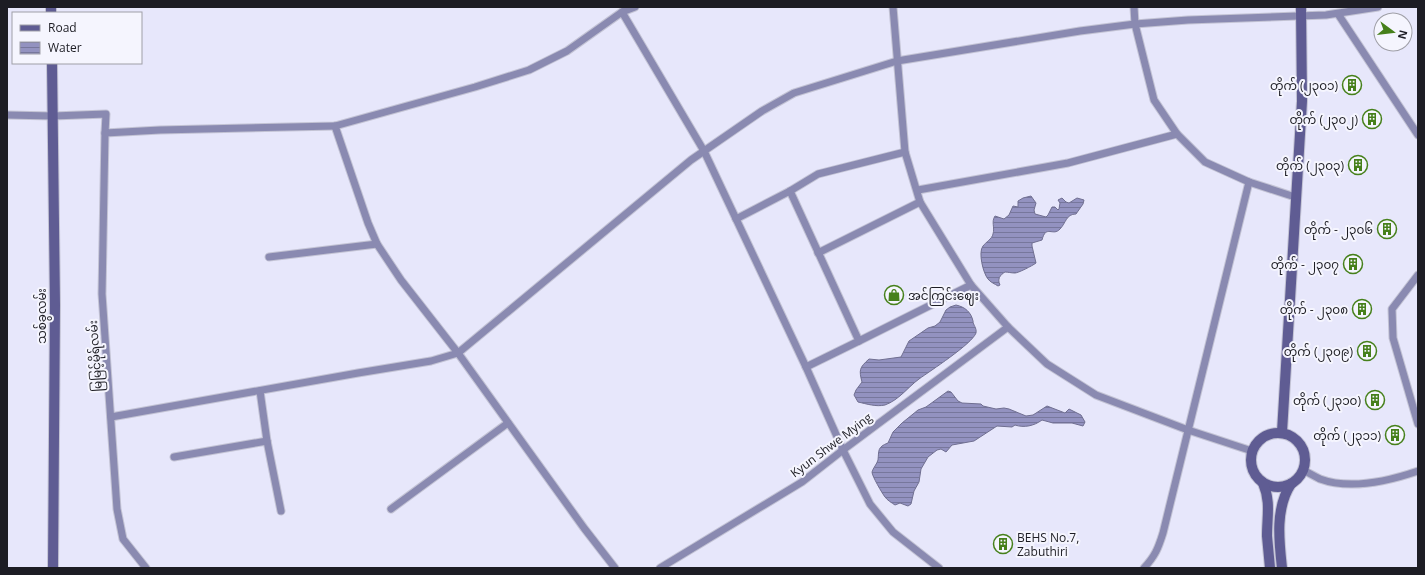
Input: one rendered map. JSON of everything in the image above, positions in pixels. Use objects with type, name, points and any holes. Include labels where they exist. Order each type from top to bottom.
[{"type":"main road","points":[[1282,432],[1302,101],[1301,12]]},
{"type":"main road","name":"သစ်ခွလမ်း","points":[[52,64],[55,305],[53,568]]},
{"type":"main road","points":[[1270,568],[1267,535],[1269,507],[1267,492],[1263,483],[1252,469],[1250,460],[1255,444],[1260,438],[1274,432],[1282,432],[1291,435],[1299,442],[1304,450],[1306,460],[1303,470],[1291,484],[1284,498],[1279,532],[1282,568]]},
{"type":"main road","points":[[1263,483],[1274,487],[1291,484]]},
{"type":"street","points":[[105,134],[160,130],[335,126],[475,88],[529,70],[567,51],[622,12],[635,7]]},
{"type":"street","points":[[893,7],[905,152],[918,190],[920,202],[971,285],[1008,327],[1048,364],[1096,395],[1188,430],[1252,451]]},
{"type":"street","points":[[1134,7],[1135,24],[1154,100],[1177,134],[1205,162],[1249,182],[1295,197]]},
{"type":"street","points":[[111,416],[431,361],[458,353],[691,160],[762,110],[794,92],[897,61],[1080,32],[1135,24],[1301,12],[1333,12],[1378,7]]},
{"type":"street","points":[[622,12],[704,151],[806,367],[843,450],[870,504],[893,532],[939,568]]},
{"type":"street","points":[[1333,12],[1418,135]]},
{"type":"street","name":"မြမြင့်မိုရ်လမ်း","points":[[52,116],[106,114],[102,294],[117,509],[123,539],[146,568]]},
{"type":"street","points":[[7,115],[52,116]]},
{"type":"street","points":[[335,126],[368,223],[378,244],[401,280],[458,353],[615,568]]},
{"type":"street","points":[[918,190],[1068,163],[1177,134]]},
{"type":"street","points":[[736,219],[790,191],[818,174],[905,152]]},
{"type":"street","points":[[1144,568],[1153,558],[1158,549],[1249,182]]},
{"type":"street","points":[[790,191],[859,341]]},
{"type":"street","points":[[818,253],[920,202]]},
{"type":"street","points":[[269,257],[378,244]]},
{"type":"street","points":[[1418,275],[1392,309],[1393,338],[1418,424]]},
{"type":"street","points":[[806,367],[971,285]]},
{"type":"street","name":"Kyun Shwe Mying","points":[[660,568],[802,482],[1008,327]]},
{"type":"street","points":[[260,391],[267,441],[281,511]]},
{"type":"street","points":[[391,509],[508,423]]},
{"type":"street","points":[[174,457],[267,441]]},
{"type":"street","points":[[1303,470],[1320,478],[1334,482],[1351,484],[1396,479],[1418,471]]},
{"type":"water","points":[[1031,196],[1036,203],[1034,210],[1035,214],[1046,217],[1052,207],[1055,207],[1058,210],[1059,209],[1060,203],[1058,200],[1062,198],[1069,203],[1077,198],[1084,200],[1076,214],[1068,217],[1060,229],[1055,232],[1046,233],[1042,240],[1032,243],[1036,263],[1017,273],[1005,272],[1000,277],[1000,285],[998,286],[988,279],[983,268],[981,253],[983,246],[992,236],[993,220],[995,216],[1004,219],[1009,215],[1013,206],[1018,207],[1018,201]]},
{"type":"water","points":[[956,305],[962,307],[969,313],[976,330],[973,338],[967,344],[919,379],[890,403],[878,406],[858,402],[854,395],[862,382],[860,375],[861,369],[869,359],[879,360],[901,357],[909,341],[928,328],[935,326],[940,322],[946,310]]},
{"type":"water","points":[[948,391],[962,403],[981,404],[983,406],[996,409],[1009,409],[1026,416],[1033,415],[1047,406],[1065,413],[1069,409],[1081,415],[1085,422],[1083,426],[1072,423],[1053,423],[1042,420],[1029,426],[997,426],[974,441],[952,445],[946,452],[941,449],[937,450],[928,457],[921,469],[919,482],[914,491],[911,504],[908,506],[900,503],[895,505],[885,497],[872,474],[878,460],[879,450],[882,446],[888,443],[893,432],[902,423],[918,410],[926,407]]},
{"type":"place","name":"တိုက် (၂၃၀၁)","points":[[1352,85]]},
{"type":"place","name":"တိုက် (၂၃၀၂)","points":[[1372,119]]},
{"type":"place","name":"တိုက် (၂၃၀၃)","points":[[1358,165]]},
{"type":"place","name":"တိုက် - ၂၃၀၆","points":[[1387,229]]},
{"type":"place","name":"တိုက် - ၂၃၀၇","points":[[1353,264]]},
{"type":"place","name":"အင်ကြင်းဈေး","points":[[894,295]]},
{"type":"place","name":"တိုက် - ၂၃၀၈","points":[[1362,309]]},
{"type":"place","name":"တိုက် (၂၃၀၉)","points":[[1367,351]]},
{"type":"place","name":"တိုက် (၂၃၁၀)","points":[[1375,400]]},
{"type":"place","name":"တိုက် (၂၃၁၁)","points":[[1395,435]]},
{"type":"place","name":"BEHS No.7, Zabuthiri","points":[[1003,544]]}]
